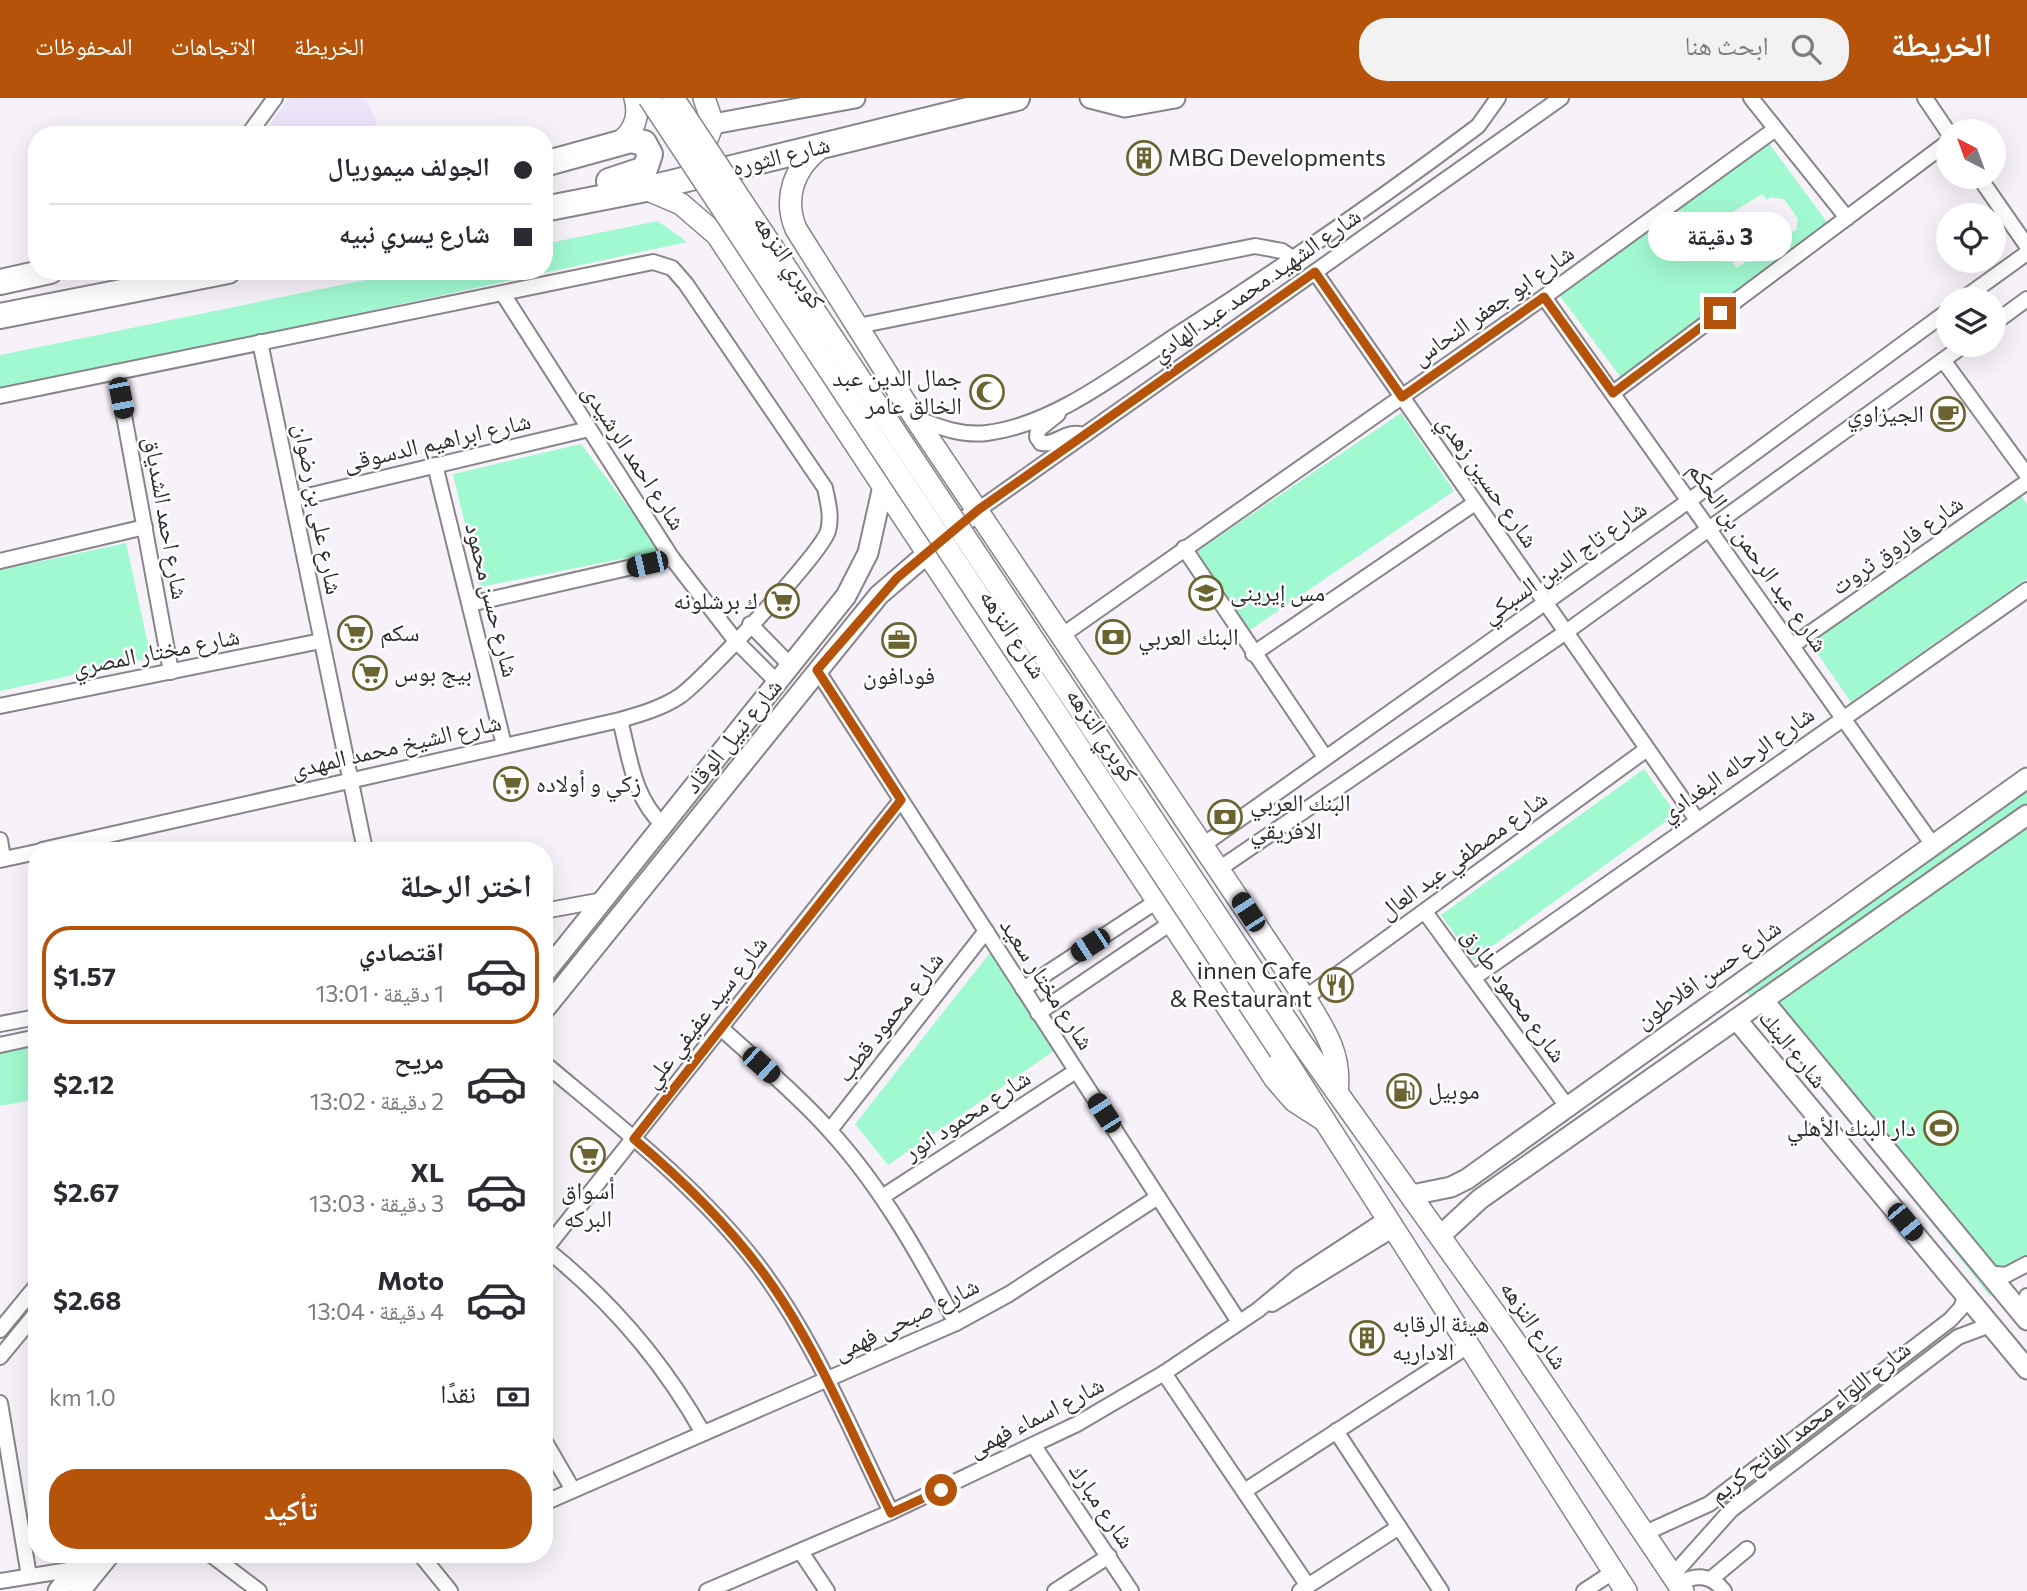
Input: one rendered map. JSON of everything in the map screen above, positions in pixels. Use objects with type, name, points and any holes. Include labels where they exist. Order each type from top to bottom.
[{"type":"highway","name":"شارع الثوره","points":[[553,207],[646,189],[820,148],[1017,98]]},
{"type":"highway","points":[[553,162],[631,140],[644,143],[650,154],[645,169],[568,191],[553,203]]},
{"type":"highway","points":[[0,282],[28,276]]},
{"type":"highway","points":[[0,316],[182,280]]},
{"type":"main road","points":[[617,144],[634,125],[637,113],[635,98]]},
{"type":"main road","name":"كوبري النزهه","points":[[649,98],[1280,1051]]},
{"type":"main road","name":"كوبري النزهه","points":[[673,98],[1301,1042]]},
{"type":"main road","points":[[675,182],[703,155],[713,124],[704,98]]},
{"type":"main road","name":"شارع النزهه","points":[[820,148],[804,162],[794,179],[790,210],[796,229],[915,418],[1064,634],[1305,998],[1335,1051],[1338,1064],[1337,1092]]},
{"type":"main road","name":"شارع النزهه","points":[[646,189],[681,204],[711,228],[1283,1091],[1305,1110],[1325,1121]]},
{"type":"main road","points":[[785,338],[797,321],[814,309],[843,303]]},
{"type":"main road","name":"شارع النزهه","points":[[1301,1042],[1412,1195],[1678,1583]]},
{"type":"main road","name":"شارع النزهه","points":[[1280,1051],[1626,1591]]},
{"type":"street","points":[[255,126],[275,98]]},
{"type":"street","name":"شارع الثوره","points":[[713,124],[855,98]]},
{"type":"street","points":[[1090,98],[1106,105],[1125,107],[1175,98]]},
{"type":"street","name":"شارع الشهيد محمد عبد الهادي","points":[[915,418],[955,432],[988,433],[1065,404],[1091,391],[1294,259],[1478,126],[1498,98]]},
{"type":"street","name":"شارع الشهيد محمد عبد الهادي","points":[[978,510],[1561,98]]},
{"type":"street","points":[[1751,98],[1847,218]]},
{"type":"street","points":[[1925,98],[1939,119]]},
{"type":"street","name":"شارع ابو جعفر النحاس","points":[[1064,634],[1544,297],[1774,130]]},
{"type":"street","points":[[1613,393],[1936,151]]},
{"type":"street","points":[[1987,189],[2027,246]]},
{"type":"street","points":[[858,326],[1255,246],[1282,251],[1294,259]]},
{"type":"street","points":[[1980,287],[2027,253]]},
{"type":"street","name":"شارع الشيخ محمد المهدى","points":[[0,397],[653,262],[672,268],[686,284],[825,488],[830,512],[827,532],[817,549],[700,680],[680,696],[656,709],[620,720],[78,842]]},
{"type":"street","name":"شارع حسين زهدي","points":[[1315,272],[1697,820]]},
{"type":"street","name":"شارع احمد الرشيدى","points":[[503,294],[672,558],[735,640],[778,683]]},
{"type":"street","name":"شارع عبد الرحمن بن الحكم","points":[[1544,297],[1711,528],[1933,845]]},
{"type":"street","points":[[2006,314],[2027,299]]},
{"type":"street","name":"شارع تاج الدين السبكي","points":[[1203,845],[1690,500],[1936,320]]},
{"type":"street","name":"شارع على بن رضوان","points":[[260,342],[295,499],[321,641],[363,842]]},
{"type":"street","points":[[1219,869],[1566,632],[1947,357]]},
{"type":"street","points":[[1943,360],[2027,475]]},
{"type":"street","name":"شارع احمد الشدياق","points":[[116,372],[171,672]]},
{"type":"street","points":[[1065,404],[1057,416],[1038,430],[1038,440],[1048,444],[1066,433],[1084,435]]},
{"type":"street","name":"شارع ابراهيم الدسوقى","points":[[295,499],[589,429]]},
{"type":"street","name":"شارع حسن محمود","points":[[435,465],[504,745]]},
{"type":"street","name":"شارع فاروق ثروت","points":[[1793,645],[2027,482]]},
{"type":"street","name":"شارع نبيل الوقاد","points":[[553,963],[792,666],[856,580],[872,540],[883,486]]},
{"type":"street","points":[[1254,654],[1475,503]]},
{"type":"street","name":"شارع نبيل الوقاد","points":[[553,999],[879,595],[978,510]]},
{"type":"street","points":[[0,561],[145,527]]},
{"type":"street","points":[[1184,548],[1325,757]]},
{"type":"street","points":[[470,604],[672,558]]},
{"type":"street","points":[[856,580],[869,580],[879,595]]},
{"type":"street","name":"شارع الرحاله البغدادي","points":[[1475,977],[2027,590]]},
{"type":"street","points":[[750,624],[792,666]]},
{"type":"street","name":"شارع مختار المصري","points":[[0,706],[321,641]]},
{"type":"street","name":"شارع مختار سعيد","points":[[817,670],[1239,1322]]},
{"type":"street","points":[[620,720],[637,788],[650,813],[663,825]]},
{"type":"street","name":"شارع مصطفي عبد العال","points":[[1305,998],[1647,749]]},
{"type":"street","name":"شارع حسن افلاطون","points":[[1412,1195],[1451,1187],[1467,1179],[1566,1105],[2027,778]]},
{"type":"street","name":"شارع سيد عفيفي علي","points":[[553,1240],[901,800]]},
{"type":"street","points":[[1440,1236],[1480,1199],[2027,815]]},
{"type":"street","points":[[0,840],[2,860]]},
{"type":"street","name":"شارع الشيخ محمد المهدى","points":[[2,860],[28,854]]},
{"type":"street","points":[[553,909],[603,900]]},
{"type":"street","points":[[1023,989],[1157,901]]},
{"type":"street","name":"شارع محمود طارق","points":[[1425,912],[1566,1105]]},
{"type":"street","points":[[1038,1013],[1171,923]]},
{"type":"street","name":"شارع محمود قطب","points":[[830,1130],[986,931]]},
{"type":"street","name":"شارع البنك","points":[[1763,1000],[1986,1272],[2025,1309]]},
{"type":"street","name":"شارع البنك","points":[[1736,1018],[2027,1369]]},
{"type":"street","points":[[0,1024],[28,1019]]},
{"type":"street","points":[[721,1028],[830,1130],[882,1197],[956,1323]]},
{"type":"street","points":[[1766,1056],[1792,1037]]},
{"type":"street","points":[[0,1045],[28,1039]]},
{"type":"street","points":[[553,1071],[700,1198],[758,1265],[800,1330],[891,1513]]},
{"type":"street","name":"شارع محمود انور","points":[[882,1197],[1076,1071]]},
{"type":"street","points":[[1467,1179],[1480,1199]]},
{"type":"street","name":"شارع صبحى فهمى","points":[[553,1499],[827,1382],[956,1323],[1009,1294],[1158,1198]]},
{"type":"street","name":"شارع اسماء فهمى","points":[[706,1591],[891,1513],[1034,1446],[1164,1373],[1258,1310],[1300,1275],[1391,1224]]},
{"type":"street","points":[[553,1257],[599,1294],[646,1345],[703,1433]]},
{"type":"street","points":[[1986,1272],[2006,1275],[2027,1264]]},
{"type":"street","name":"شارع اللواء محمد الفاتح كريم","points":[[1643,1534],[1709,1504],[1950,1320],[1961,1308],[1966,1295]]},
{"type":"street","points":[[0,1330],[28,1296]]},
{"type":"street","points":[[1950,1320],[1959,1326],[1958,1337]]},
{"type":"street","points":[[0,1357],[28,1323]]},
{"type":"street","name":"شارع اللواء محمد الفاتح كريم","points":[[1678,1583],[1720,1520],[1958,1337],[1990,1325]]},
{"type":"street","points":[[1246,1490],[1468,1346]]},
{"type":"street","points":[[1164,1373],[1246,1490],[1304,1588],[1399,1528]]},
{"type":"street","points":[[0,1403],[29,1576]]},
{"type":"street","points":[[1336,1431],[1441,1591]]},
{"type":"street","name":"شارع مبارك","points":[[1034,1446],[1131,1591]]},
{"type":"street","points":[[553,1456],[573,1490]]},
{"type":"street","points":[[1709,1504],[1710,1517],[1720,1520]]},
{"type":"street","points":[[1711,1579],[1747,1549]]},
{"type":"street","points":[[801,1552],[827,1591]]},
{"type":"street","points":[[1055,1591],[1109,1556]]},
{"type":"street","points":[[0,1581],[77,1563]]},
{"type":"street","points":[[58,1591],[80,1563]]},
{"type":"street","points":[[80,1591],[103,1563]]},
{"type":"street","points":[[222,1563],[258,1591]]},
{"type":"street","points":[[430,1563],[450,1591]]},
{"type":"street","points":[[1584,1591],[1613,1572]]},
{"type":"street","points":[[1678,1583],[1699,1576],[1711,1579],[1724,1591]]},
{"type":"shaded area","points":[[289,98],[366,98],[376,126],[269,126]]},
{"type":"green space","points":[[1768,142],[1829,225],[1622,379],[1560,296]],"holes":[[[1762,194],[1767,200],[1770,197],[1784,199],[1798,219],[1796,230],[1780,240],[1771,239],[1766,249],[1758,254],[1757,261],[1745,262],[1737,268],[1731,260],[1728,262],[1707,232],[1708,227]]]},
{"type":"green space","points":[[658,221],[687,242],[553,271],[553,242]]},
{"type":"green space","points":[[365,280],[512,280],[0,391],[0,355]]},
{"type":"green space","points":[[1401,413],[1454,491],[1247,632],[1193,554]]},
{"type":"green space","points":[[581,444],[661,551],[480,587],[453,474]]},
{"type":"green space","points":[[2021,495],[2027,504],[2027,579],[1851,702],[1810,643]]},
{"type":"green space","points":[[126,543],[151,658],[0,691],[0,570]]},
{"type":"green space","points":[[1644,769],[1676,814],[1473,960],[1441,915]]},
{"type":"green space","name":"دار البنك الأهلي","points":[[2027,789],[2027,1267],[1990,1296],[1744,989]]},
{"type":"green space","points":[[997,944],[1067,1042],[888,1165],[855,1124]]},
{"type":"green space","points":[[28,1047],[28,1101],[0,1106],[0,1053]]},
{"type":"place","name":"MBG Developments","points":[[1144,158]]},
{"type":"place","name":"جمال الدين عبد الخالق عامر","points":[[987,392]]},
{"type":"place","name":"الجيزاوي","points":[[1948,414]]},
{"type":"place","name":"مس إيرينى","points":[[1206,593]]},
{"type":"place","name":"ك برشلونه","points":[[782,601]]},
{"type":"place","name":"سكم","points":[[355,633]]},
{"type":"place","name":"البنك العربي","points":[[1113,637]]},
{"type":"place","name":"فودافون","points":[[899,640]]},
{"type":"place","name":"بيج بوس","points":[[370,673]]},
{"type":"place","name":"زكي و أولاده","points":[[511,784]]},
{"type":"place","name":"البنك العربي الافريقي","points":[[1225,817]]},
{"type":"place","name":"innen Cafe & Restaurant","points":[[1336,985]]},
{"type":"place","name":"موبيل","points":[[1404,1091]]},
{"type":"place","name":"دار البنك الأهلي","points":[[1941,1128]]},
{"type":"place","name":"أسواق البركه","points":[[588,1155]]},
{"type":"place","name":"هيئة الرقابه الاداريه","points":[[1367,1338]]},
{"type":"route","points":[[941,1490],[891,1513],[806,1340],[758,1265],[700,1198],[634,1139],[901,800],[817,670],[879,595],[978,510],[1315,272],[1402,397],[1544,297],[1613,393],[1720,313]]}]
